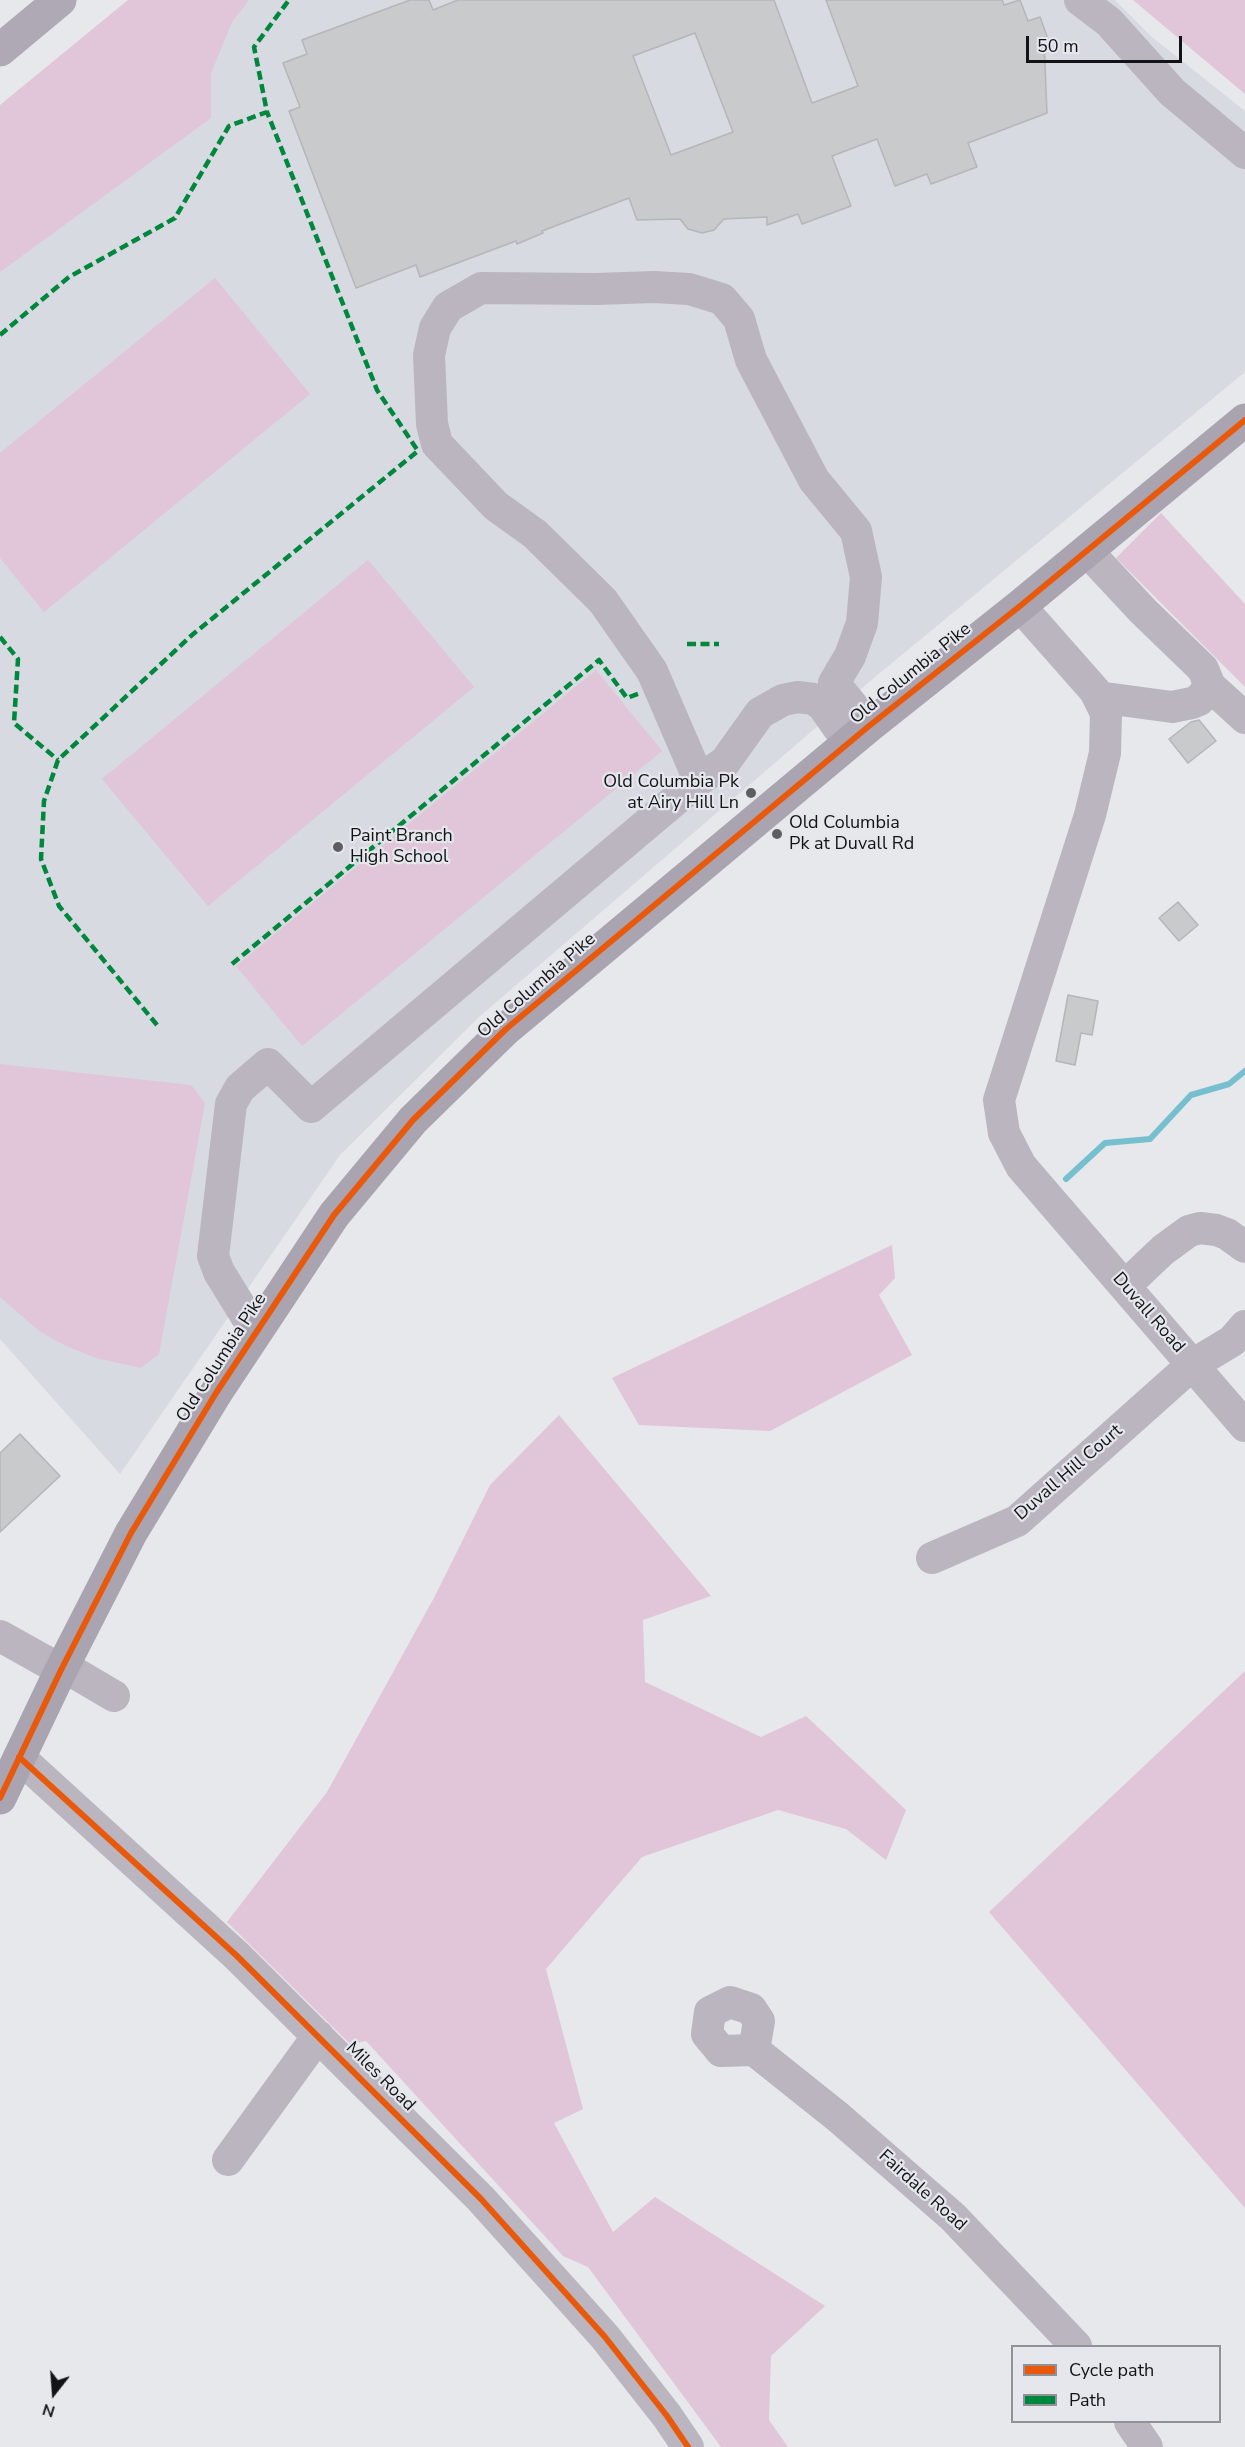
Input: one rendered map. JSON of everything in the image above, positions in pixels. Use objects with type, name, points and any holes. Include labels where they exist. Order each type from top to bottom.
[{"type":"highway","points":[[0,50],[60,0]]},
{"type":"main road","name":"Old Columbia Pike","points":[[0,1798],[62,1668],[131,1533],[216,1393],[334,1215],[413,1120],[506,1029],[859,735],[1020,606],[1245,420]]},
{"type":"street","points":[[1080,0],[1109,22],[1172,92],[1245,153]]},
{"type":"street","points":[[699,780],[652,671],[603,601],[535,534],[496,506],[437,444],[432,424],[429,355],[435,328],[448,307],[481,288],[654,287],[689,289],[722,299],[739,319],[751,360],[814,480],[856,531],[866,577],[862,623],[850,656],[834,683],[859,735]]},
{"type":"street","points":[[1087,551],[1143,611],[1203,669],[1210,686],[1245,718]]},
{"type":"street","points":[[1020,606],[1098,697],[1172,707],[1192,704],[1199,700],[1210,686]]},
{"type":"street","points":[[256,1332],[219,1272],[213,1256],[231,1104],[240,1088],[268,1064],[311,1107],[699,780],[725,762],[760,713],[783,700],[798,697],[814,699],[859,735]]},
{"type":"street","name":"Duvall Road","points":[[1098,697],[1106,713],[1105,753],[1092,809],[999,1100],[1004,1133],[1022,1166],[1245,1426]]},
{"type":"street","points":[[1125,1287],[1163,1250],[1189,1231],[1200,1228],[1216,1230],[1227,1234],[1245,1247]]},
{"type":"street","points":[[219,1272],[238,1279],[254,1292],[276,1301]]},
{"type":"street","name":"Duvall Hill Court","points":[[932,1558],[1017,1521],[1192,1365],[1232,1341],[1245,1326]]},
{"type":"street","points":[[0,1636],[114,1696]]},
{"type":"street","name":"Miles Road","points":[[19,1757],[237,1956],[481,2199],[605,2337],[668,2416],[688,2447]]},
{"type":"street","points":[[228,2160],[318,2036]]},
{"type":"street","name":"Fairdale Road","points":[[754,2050],[838,2117],[953,2217],[1075,2345]]},
{"type":"street","points":[[1131,2423],[1147,2447]]},
{"type":"shaded area","points":[[128,0],[249,0],[232,22],[211,73],[211,118],[0,272],[0,105]]},
{"type":"shaded area","name":"Paint Branch High School","points":[[177,0],[1115,0],[1152,37],[1245,111],[1245,372],[875,677],[479,1017],[340,1155],[120,1474],[0,1339],[0,147]]},
{"type":"shaded area","points":[[1133,0],[1245,0],[1245,94]]},
{"type":"shaded area","points":[[215,278],[310,394],[44,612],[0,558],[0,453]]},
{"type":"shaded area","points":[[1161,513],[1245,604],[1245,687],[1116,558]]},
{"type":"shaded area","points":[[368,560],[474,687],[208,906],[102,779]]},
{"type":"shaded area","points":[[596,670],[662,751],[302,1046],[236,966]]},
{"type":"shaded area","points":[[0,1064],[191,1085],[205,1103],[159,1354],[141,1368],[96,1358],[66,1346],[39,1331],[0,1297]]},
{"type":"shaded area","points":[[892,1245],[895,1278],[879,1295],[912,1355],[770,1431],[639,1425],[612,1378]]},
{"type":"shaded area","points":[[559,1415],[711,1596],[643,1620],[645,1682],[761,1737],[806,1716],[906,1810],[886,1860],[846,1829],[778,1810],[642,1857],[546,1969],[583,2109],[554,2123],[613,2232],[655,2197],[825,2306],[771,2356],[769,2420],[788,2447],[721,2447],[588,2267],[563,2256],[366,2041],[350,2044],[227,1922],[327,1792],[435,1596],[490,1485]]},
{"type":"shaded area","points":[[1245,1671],[1245,2208],[989,1912]]},
{"type":"building","points":[[410,0],[429,0],[433,10],[458,0],[774,0],[812,103],[858,86],[826,0],[1002,0],[1004,5],[1020,0],[1028,21],[1040,17],[1048,39],[1044,40],[1047,113],[968,143],[977,167],[931,184],[927,174],[895,186],[877,139],[832,156],[851,206],[802,224],[798,214],[767,225],[767,217],[724,219],[714,230],[702,233],[688,229],[680,219],[637,220],[629,198],[542,231],[543,233],[517,244],[516,241],[420,277],[416,265],[356,288],[289,111],[300,107],[283,63],[307,54],[302,40]],"holes":[[[695,33],[733,132],[671,155],[633,56]]]},
{"type":"building","points":[[1199,720],[1216,741],[1188,763],[1169,739],[1191,722]]},
{"type":"building","points":[[1178,902],[1198,925],[1179,941],[1159,918]]},
{"type":"building","points":[[1068,995],[1098,1001],[1092,1035],[1081,1033],[1075,1065],[1056,1061]]},
{"type":"building","points":[[20,1434],[60,1476],[0,1532],[0,1453]]},
{"type":"waterway","points":[[1066,1179],[1105,1143],[1150,1139],[1191,1095],[1229,1084],[1245,1071]]},
{"type":"marked path","points":[[0,335],[69,277],[175,218],[229,126],[267,112],[254,47],[289,0]]},
{"type":"marked path","points":[[157,1025],[59,906],[41,859],[44,801],[58,760],[192,635],[418,451],[377,390],[267,112]]},
{"type":"marked path","points":[[0,637],[18,659],[14,723],[58,760]]},
{"type":"marked path","points":[[687,644],[719,644]]},
{"type":"marked path","points":[[232,964],[599,660],[627,698],[640,693]]},
{"type":"cycle path","points":[[0,1798],[61,1670],[131,1533],[216,1393],[334,1215],[413,1120],[506,1029],[869,726],[1020,606],[1245,420]]},
{"type":"cycle path","points":[[19,1757],[237,1956],[481,2199],[605,2337],[667,2416],[688,2447]]},
{"type":"place","name":"Old Columbia Pk at Airy Hill Ln","points":[[751,793]]},
{"type":"place","name":"Old Columbia Pk at Duvall Rd","points":[[777,834]]},
{"type":"place","name":"Paint Branch High School","points":[[338,847]]}]
